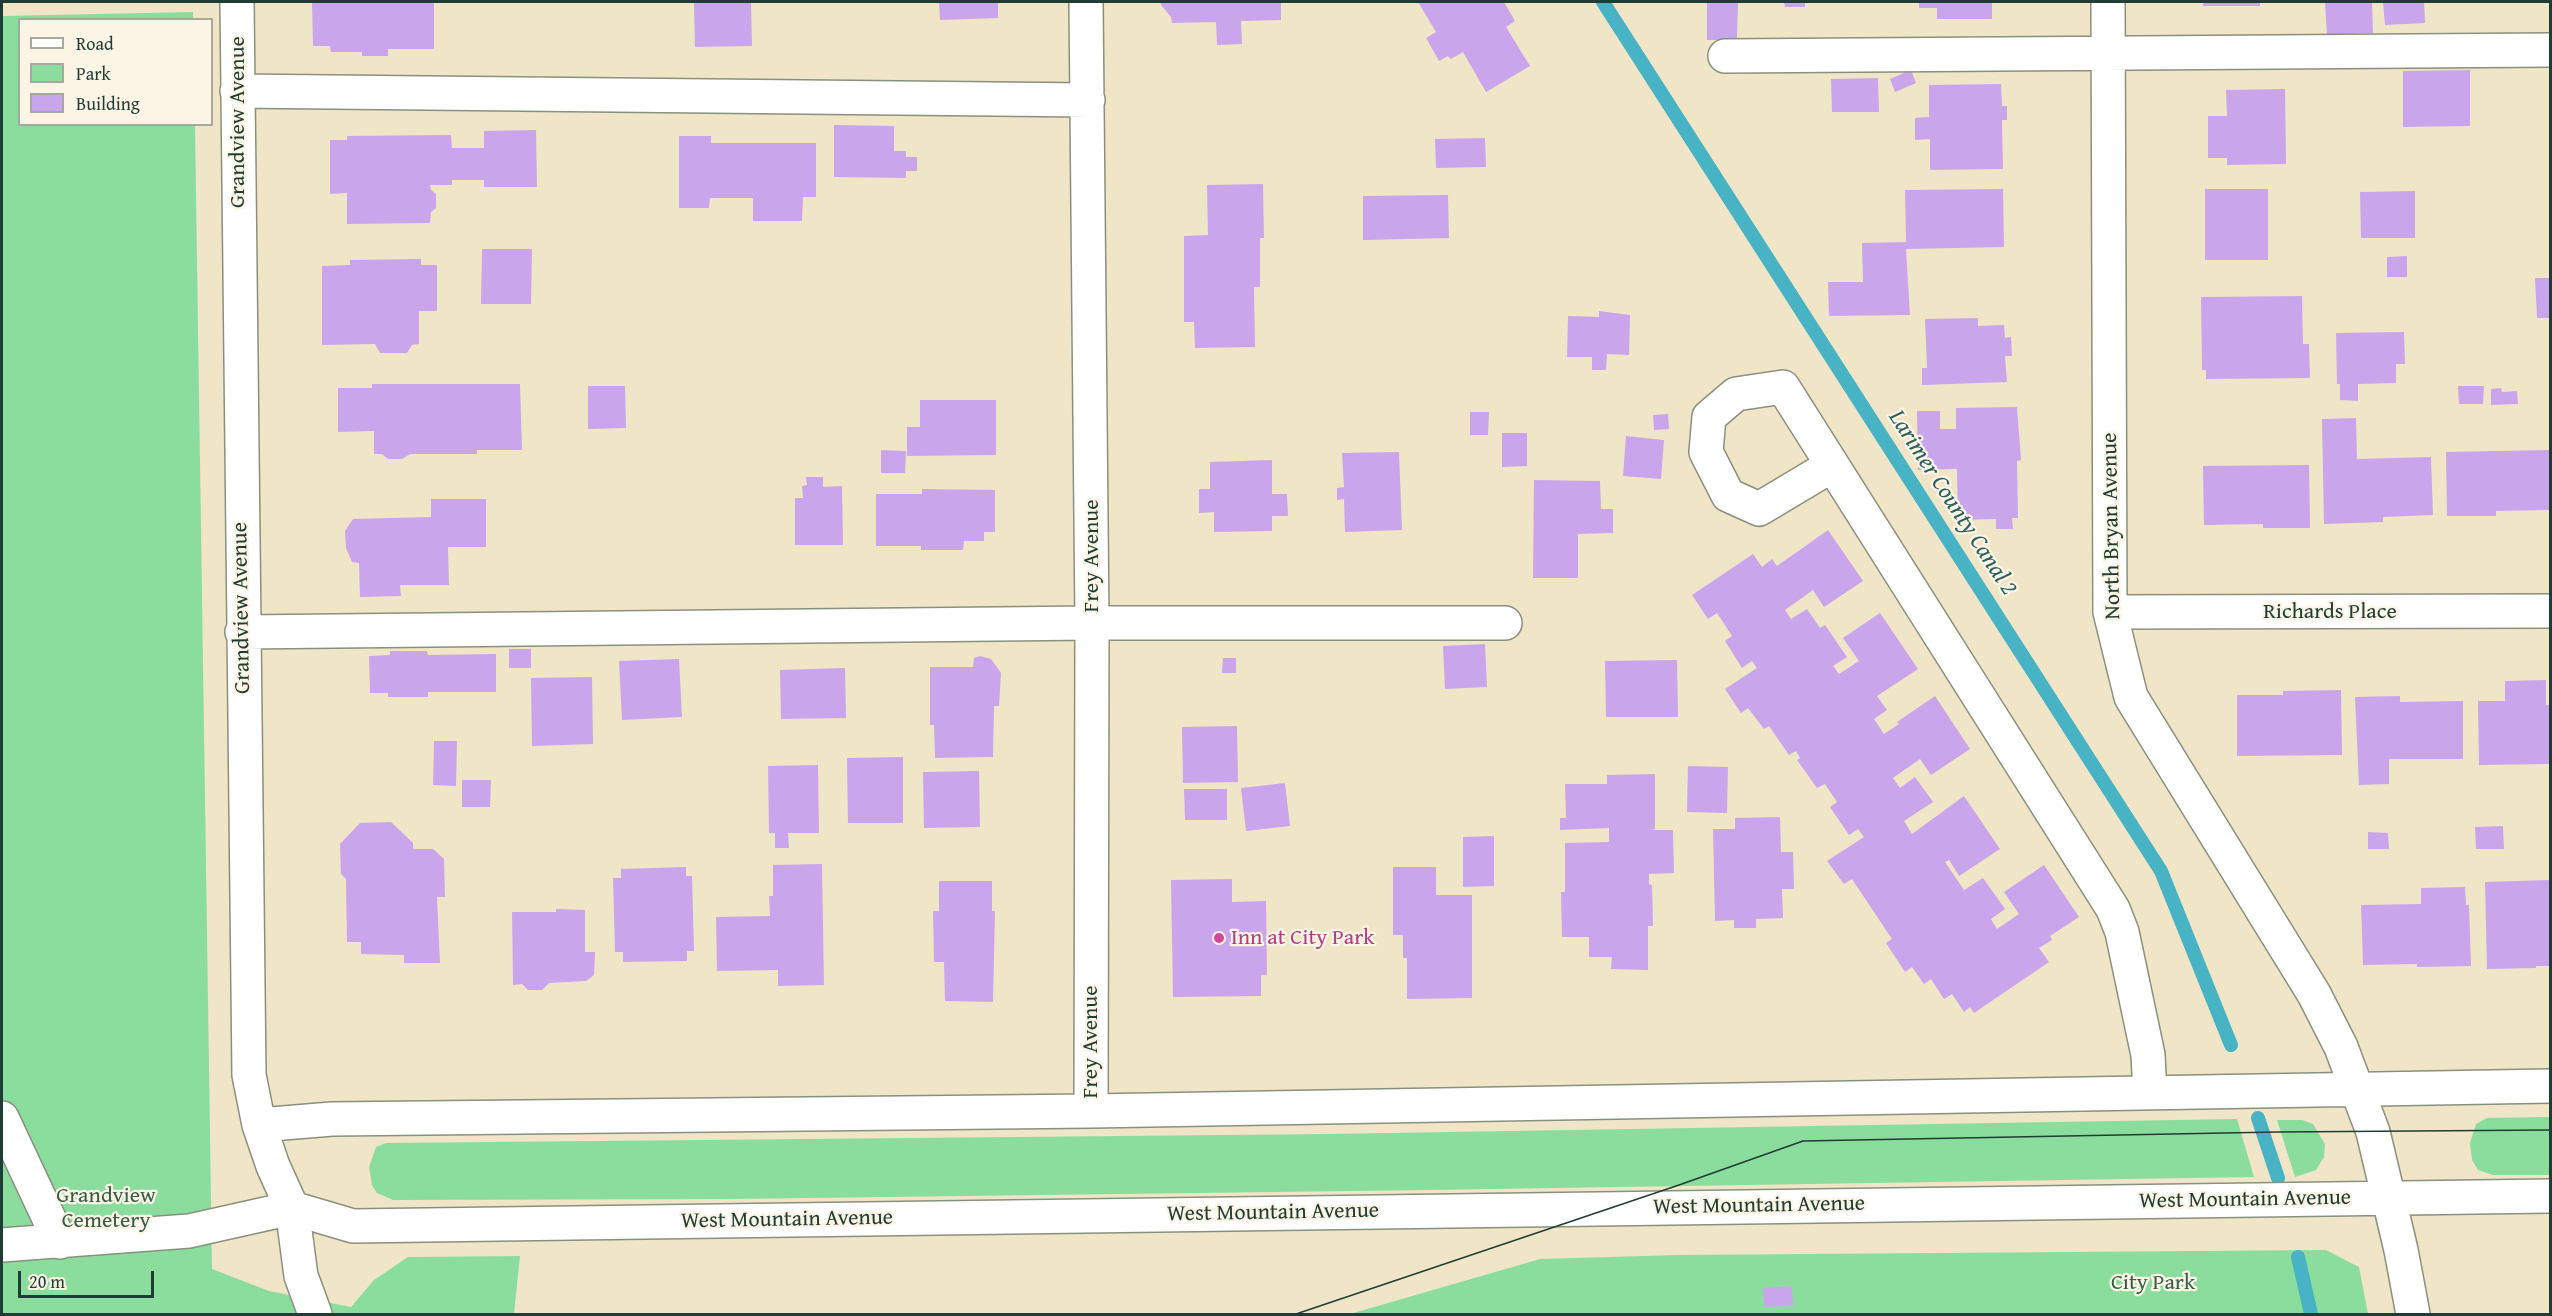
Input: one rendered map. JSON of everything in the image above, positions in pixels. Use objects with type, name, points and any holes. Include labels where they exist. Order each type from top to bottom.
[{"type":"street","name":"Grandview Avenue","points":[[237,2],[242,632],[249,1075],[259,1125],[273,1166],[292,1208],[301,1276],[315,1314]]},
{"type":"street","name":"Frey Avenue","points":[[1086,2],[1092,622],[1090,1111]]},
{"type":"street","name":"North Bryan Avenue","points":[[2108,2],[2110,612],[2131,697],[2314,994],[2339,1042],[2359,1089],[2373,1132],[2413,1314]]},
{"type":"street","points":[[1725,56],[2550,50]]},
{"type":"street","points":[[237,91],[1088,100]]},
{"type":"street","points":[[1831,466],[2113,909],[2122,932],[2146,1044],[2150,1093]]},
{"type":"street","name":"Richards Place","points":[[2110,612],[2550,611]]},
{"type":"street","points":[[242,632],[1092,622],[1505,623]]},
{"type":"street","points":[[259,1125],[332,1119],[1090,1111],[2550,1086]]},
{"type":"street","points":[[2,1118],[60,1242]]},
{"type":"street","name":"West Mountain Avenue","points":[[2,1245],[189,1231],[292,1208],[353,1226],[2550,1196]]},
{"type":"green space","name":"Grandview Cemetery","points":[[193,12],[193,18],[18,18],[18,126],[195,126],[212,1269],[269,1291],[351,1307],[374,1280],[408,1257],[520,1256],[514,1314],[2,1314],[2,16]]},
{"type":"green space","points":[[2550,1117],[2550,1175],[2493,1175],[2478,1170],[2472,1160],[2470,1143],[2476,1124],[2487,1118]]},
{"type":"green space","points":[[2237,1119],[2254,1177],[733,1199],[393,1200],[377,1193],[372,1185],[369,1167],[376,1147],[386,1143],[1328,1134]]},
{"type":"green space","points":[[2277,1120],[2302,1120],[2313,1124],[2325,1144],[2324,1157],[2316,1170],[2295,1177]]},
{"type":"green space","name":"City Park","points":[[2326,1250],[2359,1267],[2368,1314],[1350,1314],[1540,1259],[1678,1255]]},
{"type":"building","points":[[312,2],[434,2],[434,49],[388,49],[388,56],[362,56],[362,52],[331,52],[330,46],[313,46]]},
{"type":"building","points":[[694,2],[751,2],[752,46],[695,47]]},
{"type":"building","points":[[939,2],[998,2],[998,18],[940,20]]},
{"type":"building","points":[[1161,2],[1281,2],[1281,20],[1241,21],[1242,44],[1217,45],[1216,22],[1172,23],[1171,17]]},
{"type":"building","points":[[1418,2],[1504,2],[1515,21],[1506,27],[1530,66],[1486,92],[1463,52],[1451,59],[1448,56],[1439,61],[1426,38],[1436,32]]},
{"type":"building","points":[[1707,2],[1738,2],[1737,40],[1707,40]]},
{"type":"building","points":[[1784,2],[1805,2],[1805,7],[1785,7]]},
{"type":"building","points":[[1919,2],[1992,2],[1992,19],[1937,19],[1937,8],[1919,8]]},
{"type":"building","points":[[2203,2],[2260,2],[2260,6],[2203,6]]},
{"type":"building","points":[[2325,2],[2372,2],[2373,33],[2327,35]]},
{"type":"building","points":[[2383,2],[2424,2],[2425,23],[2385,25]]},
{"type":"building","points":[[1911,70],[1916,83],[1895,92],[1890,79]]},
{"type":"building","points":[[2470,70],[2470,126],[2403,127],[2403,71]]},
{"type":"building","points":[[1878,78],[1879,112],[1832,112],[1831,79]]},
{"type":"building","points":[[2001,84],[2002,106],[2007,106],[2007,120],[2002,120],[2003,169],[1930,170],[1930,139],[1915,140],[1915,118],[1929,117],[1929,85]]},
{"type":"building","points":[[2285,89],[2286,164],[2227,165],[2227,158],[2208,158],[2208,116],[2227,116],[2226,90]]},
{"type":"building","points":[[834,125],[894,126],[894,151],[906,151],[906,157],[917,157],[917,171],[906,171],[906,178],[834,177]]},
{"type":"building","points":[[536,130],[537,187],[484,187],[484,180],[452,180],[452,185],[430,185],[431,190],[436,194],[436,208],[431,212],[430,223],[347,224],[347,193],[330,194],[330,140],[347,140],[347,136],[451,135],[452,148],[484,148],[484,131]]},
{"type":"building","points":[[679,136],[711,136],[711,143],[816,143],[816,197],[803,197],[802,221],[753,221],[753,198],[710,198],[709,208],[679,208]]},
{"type":"building","points":[[1485,138],[1486,167],[1436,168],[1435,139]]},
{"type":"building","points":[[1263,184],[1264,238],[1260,238],[1260,287],[1254,287],[1255,347],[1195,348],[1194,322],[1184,322],[1184,236],[1208,235],[1207,185]]},
{"type":"building","points":[[2003,189],[2004,247],[1906,249],[1910,315],[1829,316],[1828,282],[1863,282],[1862,243],[1906,242],[1905,190]]},
{"type":"building","points":[[2205,189],[2268,189],[2268,260],[2205,260]]},
{"type":"building","points":[[2415,191],[2415,238],[2361,238],[2360,192]]},
{"type":"building","points":[[1448,195],[1449,238],[1363,240],[1363,196]]},
{"type":"building","points":[[482,249],[532,249],[531,304],[481,304]]},
{"type":"building","points":[[2407,256],[2407,277],[2387,277],[2387,257]]},
{"type":"building","points":[[421,259],[421,265],[437,265],[437,311],[419,311],[419,344],[412,345],[407,353],[380,353],[375,344],[322,345],[322,266],[350,265],[350,260]]},
{"type":"building","points":[[2535,278],[2550,278],[2550,318],[2537,318]]},
{"type":"building","points":[[2302,296],[2303,344],[2309,344],[2310,378],[2206,379],[2206,370],[2202,370],[2201,297]]},
{"type":"building","points":[[1599,311],[1630,315],[1629,355],[1607,354],[1606,370],[1592,370],[1592,357],[1567,357],[1568,316],[1599,317]]},
{"type":"building","points":[[1978,318],[1978,326],[2004,325],[2005,338],[2011,337],[2012,356],[2005,356],[2007,382],[1922,385],[1922,368],[1927,368],[1925,319]]},
{"type":"building","points":[[2404,332],[2405,364],[2396,364],[2396,383],[2358,384],[2358,401],[2340,400],[2340,384],[2337,384],[2336,333]]},
{"type":"building","points":[[372,384],[520,384],[522,450],[477,450],[477,454],[410,454],[402,459],[388,459],[382,454],[374,454],[374,431],[338,432],[338,388],[372,388]]},
{"type":"building","points":[[588,386],[625,386],[626,428],[588,429]]},
{"type":"building","points":[[2458,386],[2484,386],[2483,404],[2459,404]]},
{"type":"building","points":[[2501,388],[2502,392],[2517,391],[2518,404],[2491,405],[2491,389]]},
{"type":"building","points":[[920,400],[996,400],[996,455],[907,456],[907,427],[920,427]]},
{"type":"building","points":[[2017,407],[2021,460],[2017,461],[2018,518],[2012,518],[2013,529],[1996,529],[1996,519],[1958,520],[1957,469],[1918,470],[1917,411],[1940,411],[1940,429],[1956,429],[1956,408]]},
{"type":"building","points":[[1470,412],[1489,412],[1488,435],[1470,435]]},
{"type":"building","points":[[1668,414],[1669,429],[1654,430],[1653,415]]},
{"type":"building","points":[[2356,418],[2357,459],[2431,457],[2433,515],[2383,517],[2383,522],[2324,524],[2322,419]]},
{"type":"building","points":[[1502,433],[1527,433],[1527,466],[1502,467]]},
{"type":"building","points":[[1626,436],[1664,440],[1661,479],[1623,476]]},
{"type":"building","points":[[881,450],[906,451],[905,473],[881,473]]},
{"type":"building","points":[[2550,450],[2550,510],[2496,511],[2496,516],[2447,516],[2446,452]]},
{"type":"building","points":[[1399,452],[1402,530],[1345,532],[1344,499],[1337,500],[1337,488],[1344,487],[1342,453]]},
{"type":"building","points":[[1272,460],[1272,494],[1287,494],[1288,516],[1272,516],[1272,531],[1214,532],[1214,512],[1199,513],[1199,489],[1210,489],[1210,462]]},
{"type":"building","points":[[2309,465],[2310,528],[2263,528],[2263,524],[2204,525],[2203,466]]},
{"type":"building","points":[[806,477],[823,477],[823,487],[842,486],[843,545],[795,545],[795,498],[803,498],[802,486],[807,485]]},
{"type":"building","points":[[1534,480],[1600,481],[1601,509],[1613,509],[1613,533],[1578,534],[1578,578],[1533,578]]},
{"type":"building","points":[[922,489],[995,490],[995,532],[984,532],[984,541],[964,541],[963,550],[921,550],[921,546],[876,546],[876,494],[922,494]]},
{"type":"building","points":[[431,499],[486,499],[486,547],[448,547],[449,585],[400,585],[401,596],[360,597],[359,563],[352,562],[346,548],[345,531],[353,519],[431,517]]},
{"type":"building","points":[[1828,530],[1863,581],[1824,607],[1813,590],[1785,610],[1791,619],[1807,609],[1820,628],[1825,625],[1847,657],[1833,666],[1839,674],[1859,661],[1843,638],[1880,613],[1918,669],[1877,696],[1887,710],[1874,719],[1884,734],[1899,724],[1897,722],[1935,696],[1970,749],[1931,775],[1920,759],[1893,778],[1900,788],[1915,777],[1933,802],[1904,821],[1912,834],[1964,796],[2000,849],[1959,876],[1949,860],[1945,862],[1964,890],[1983,878],[2005,909],[1991,919],[1997,929],[2019,914],[2004,892],[2044,865],[2079,917],[2050,936],[2052,940],[2039,948],[2049,962],[1974,1013],[1970,1007],[1964,1012],[1952,994],[1944,999],[1931,979],[1924,984],[1912,967],[1905,972],[1886,943],[1892,939],[1852,879],[1844,884],[1827,861],[1864,837],[1858,829],[1849,835],[1830,807],[1837,802],[1825,784],[1817,788],[1797,760],[1800,758],[1796,751],[1789,755],[1769,726],[1764,729],[1748,708],[1741,713],[1725,689],[1757,668],[1752,661],[1742,668],[1725,641],[1732,636],[1717,613],[1708,619],[1692,595],[1753,554],[1762,567],[1772,559],[1777,566]]},
{"type":"building","points":[[1485,644],[1487,687],[1445,689],[1443,646]]},
{"type":"building","points":[[509,649],[531,649],[531,668],[509,668]]},
{"type":"building","points":[[390,651],[427,651],[428,655],[496,654],[496,692],[428,692],[428,697],[388,697],[388,693],[370,693],[369,656],[390,655]]},
{"type":"building","points":[[980,656],[991,659],[1001,673],[999,706],[994,706],[993,757],[935,758],[934,725],[930,725],[930,667],[973,667],[974,658]]},
{"type":"building","points":[[1223,658],[1236,658],[1236,673],[1222,673]]},
{"type":"building","points":[[679,659],[682,717],[622,720],[619,661]]},
{"type":"building","points":[[1677,660],[1678,717],[1606,717],[1605,661]]},
{"type":"building","points":[[845,668],[846,718],[781,719],[780,670]]},
{"type":"building","points":[[592,677],[593,744],[532,746],[531,678]]},
{"type":"building","points":[[2546,680],[2546,705],[2550,705],[2550,764],[2479,765],[2478,701],[2505,701],[2505,681]]},
{"type":"building","points":[[2341,690],[2342,755],[2237,756],[2237,695],[2283,695],[2283,691]]},
{"type":"building","points":[[2400,696],[2400,702],[2463,701],[2463,759],[2389,759],[2389,784],[2359,785],[2355,697]]},
{"type":"building","points":[[1237,726],[1238,782],[1183,783],[1182,727]]},
{"type":"building","points":[[434,741],[457,741],[456,786],[433,785]]},
{"type":"building","points":[[903,757],[903,823],[848,823],[847,758]]},
{"type":"building","points":[[818,765],[819,833],[788,833],[789,848],[775,848],[775,833],[769,833],[768,766]]},
{"type":"building","points":[[1688,766],[1728,767],[1727,813],[1687,812]]},
{"type":"building","points":[[979,771],[980,827],[924,828],[923,772]]},
{"type":"building","points":[[1655,774],[1655,829],[1650,830],[1673,830],[1674,873],[1649,874],[1649,884],[1652,885],[1653,926],[1648,926],[1648,970],[1611,969],[1612,957],[1589,957],[1589,937],[1562,937],[1561,892],[1565,892],[1565,843],[1609,842],[1609,828],[1560,830],[1560,818],[1566,818],[1565,784],[1607,784],[1607,775]]},
{"type":"building","points":[[462,780],[491,780],[490,807],[462,807]]},
{"type":"building","points":[[1285,783],[1290,826],[1246,831],[1241,788]]},
{"type":"building","points":[[1184,789],[1227,789],[1227,820],[1185,820]]},
{"type":"building","points":[[1780,817],[1781,852],[1793,852],[1794,889],[1782,889],[1783,918],[1756,919],[1756,928],[1734,928],[1734,920],[1715,921],[1713,829],[1735,829],[1735,818]]},
{"type":"building","points":[[391,822],[413,843],[413,849],[433,849],[444,859],[445,897],[437,897],[440,963],[404,963],[404,955],[361,954],[361,942],[347,942],[346,879],[341,874],[340,844],[360,823]]},
{"type":"building","points":[[2503,826],[2504,849],[2476,849],[2475,827]]},
{"type":"building","points":[[2368,832],[2388,833],[2389,849],[2368,849]]},
{"type":"building","points":[[1494,836],[1494,886],[1463,887],[1463,837]]},
{"type":"building","points":[[822,864],[824,985],[778,986],[778,970],[717,971],[716,917],[770,916],[769,896],[773,896],[773,865]]},
{"type":"building","points":[[686,867],[686,876],[692,876],[694,951],[687,951],[687,961],[623,962],[623,952],[615,952],[613,878],[621,878],[621,869]]},
{"type":"building","points":[[1393,867],[1436,867],[1436,895],[1472,895],[1472,998],[1407,999],[1407,958],[1403,958],[1403,935],[1393,935]]},
{"type":"building","name":"Inn at City Park","points":[[1232,879],[1232,902],[1266,901],[1267,975],[1261,975],[1261,996],[1173,997],[1171,880]]},
{"type":"building","points":[[2550,880],[2550,966],[2487,969],[2485,882]]},
{"type":"building","points":[[939,881],[992,881],[992,911],[995,911],[993,1002],[945,1001],[944,962],[934,962],[933,911],[939,911]]},
{"type":"building","points":[[2465,887],[2466,905],[2469,905],[2471,966],[2363,965],[2361,905],[2421,904],[2421,888]]},
{"type":"building","points":[[556,909],[585,910],[585,952],[595,952],[594,975],[586,981],[549,983],[542,990],[528,990],[522,984],[513,985],[512,912],[556,912]]},
{"type":"building","points":[[1792,1286],[1793,1306],[1764,1307],[1763,1288]]},
{"type":"waterway","name":"Larimer County Canal 2","points":[[1603,2],[2161,871],[2231,1045]]},
{"type":"waterway","name":"Larimer County Canal 2","points":[[2258,1118],[2278,1178]]},
{"type":"waterway","name":"Larimer County Canal 2","points":[[2298,1257],[2311,1314]]},
{"type":"tram line","points":[[1296,1314],[1803,1141],[2277,1132],[2550,1130]]},
{"type":"place","name":"Inn at City Park","points":[[1219,938]]}]
